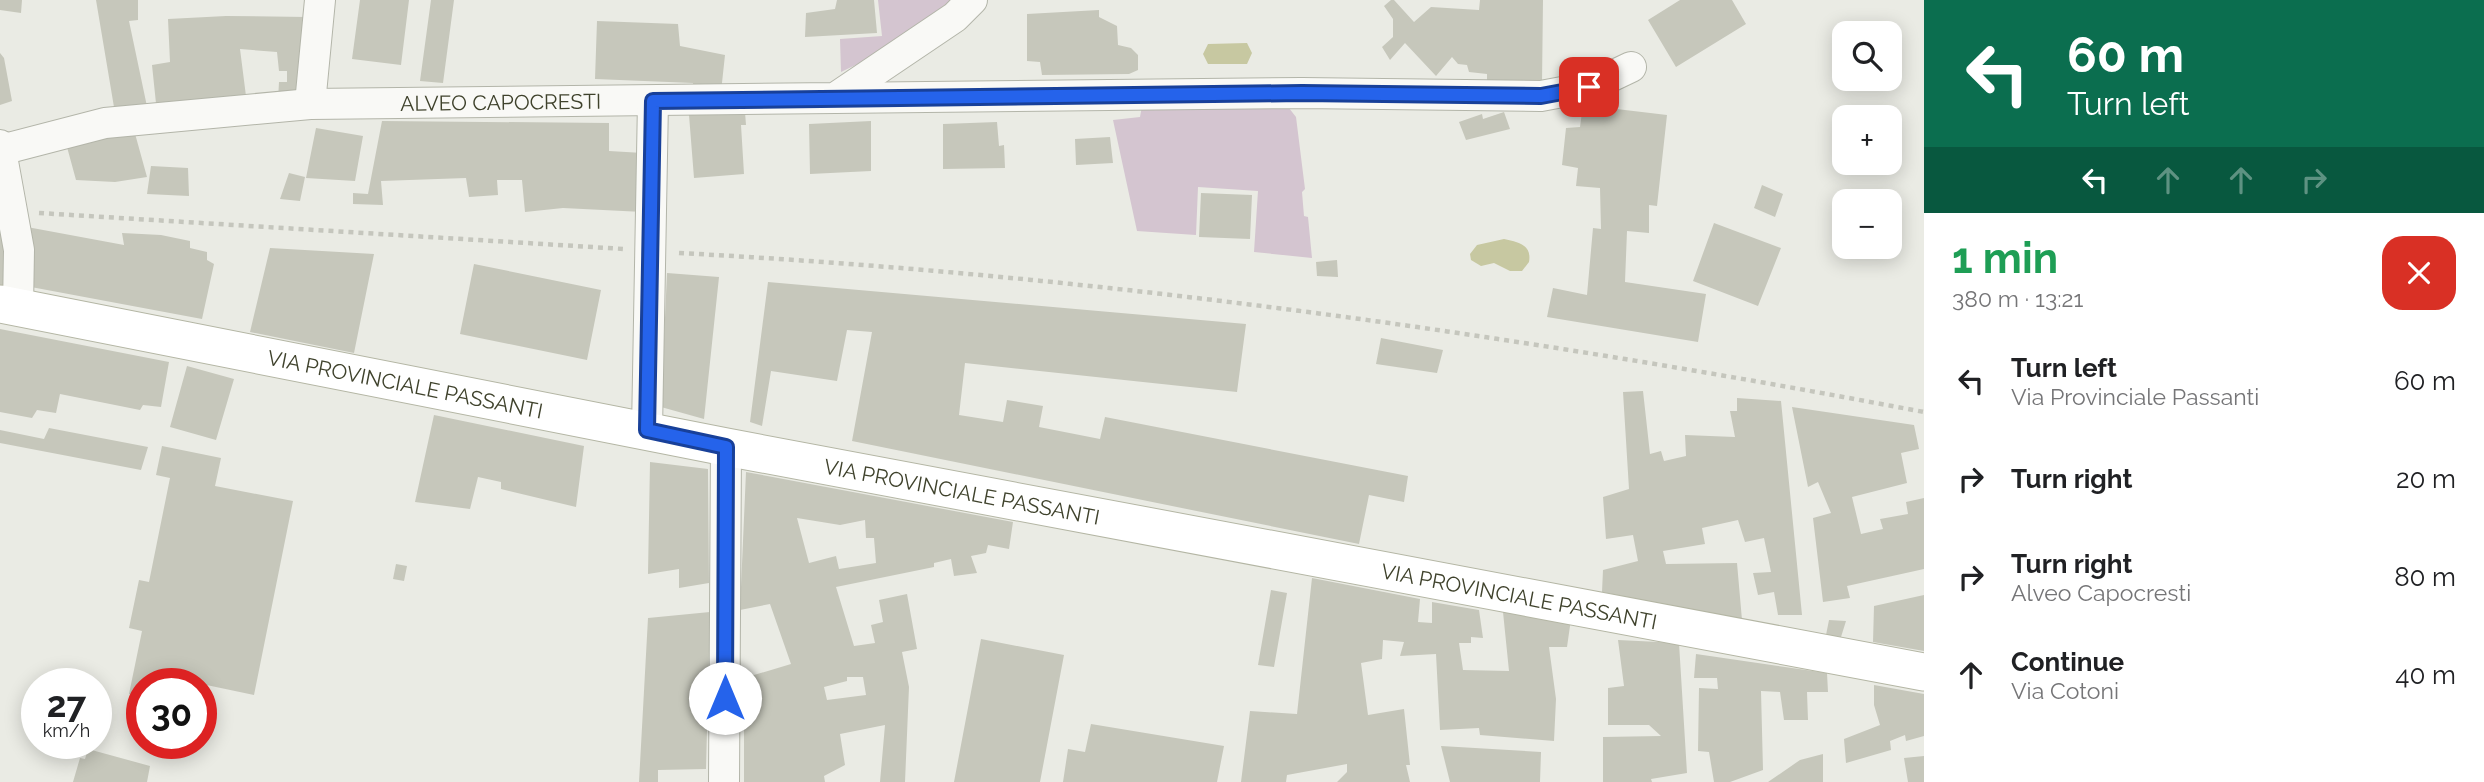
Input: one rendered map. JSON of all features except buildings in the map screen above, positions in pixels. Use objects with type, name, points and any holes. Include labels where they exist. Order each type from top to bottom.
[{"type":"main road","name":"VIA PROVINCIALE PASSANTI","points":[[9,306],[726,447],[1924,672]]},
{"type":"street","points":[[310,104],[320,0]]},
{"type":"street","points":[[835,98],[955,17],[972,0]]},
{"type":"street","name":"ALVEO CAPOCRESTI","points":[[1,148],[105,123],[310,104],[1302,93],[1541,96],[1589,87],[1631,68]]},
{"type":"street","points":[[647,430],[653,101]]},
{"type":"street","points":[[1,148],[19,250],[9,306]]},
{"type":"street","points":[[724,782],[726,447]]},
{"type":"path","points":[[14,212],[828,261],[1338,314],[1527,341],[1924,412]]},
{"type":"shaded area","points":[[878,0],[953,0],[900,40],[841,72],[840,39],[882,36]]},
{"type":"shaded area","points":[[1247,43],[1252,53],[1247,64],[1208,64],[1203,54],[1208,44]]},
{"type":"shaded area","points":[[1285,103],[1296,117],[1305,189],[1302,192],[1304,216],[1308,217],[1312,258],[1254,252],[1258,191],[1198,187],[1196,235],[1137,231],[1113,120],[1140,117],[1142,106]]},
{"type":"shaded area","points":[[1504,239],[1526,248],[1529,262],[1522,271],[1510,271],[1494,263],[1481,266],[1471,260],[1470,254],[1477,245]]},
{"type":"route","points":[[725,698],[726,447],[647,430],[653,101],[1302,93],[1541,96],[1589,87]]}]
